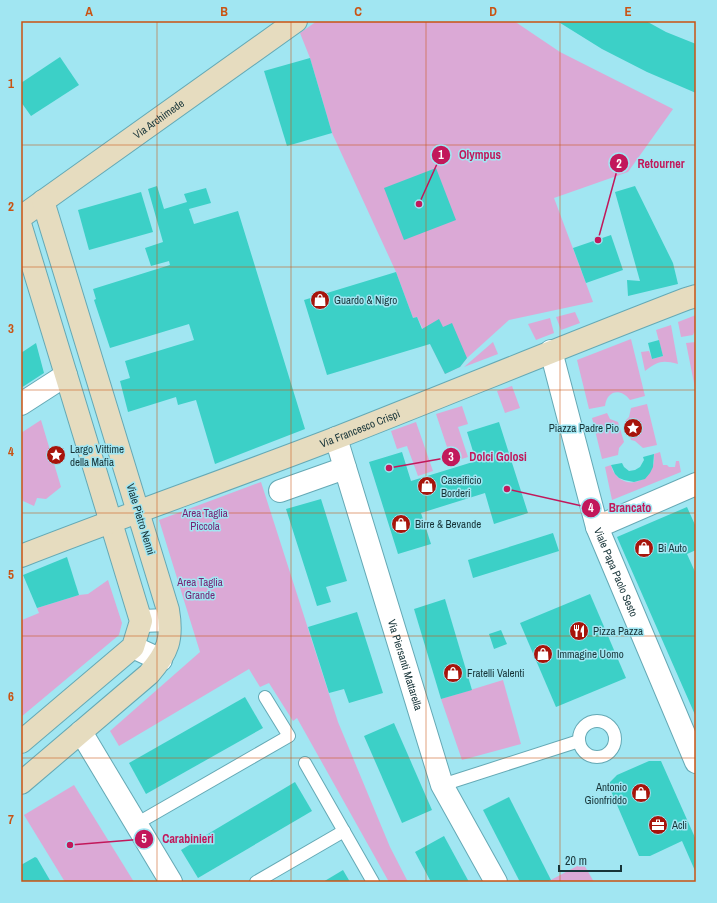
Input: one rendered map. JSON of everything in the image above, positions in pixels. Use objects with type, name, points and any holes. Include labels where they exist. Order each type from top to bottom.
[{"type":"street","name":"Via Archimede","points":[[21,217],[296,21]]},
{"type":"street","name":"Viale Pietro Nenni","points":[[21,782],[149,674],[161,660],[170,635],[168,610],[44,201]]},
{"type":"street","points":[[21,227],[141,621],[133,647],[21,742]]},
{"type":"street","name":"Via Francesco Crispi","points":[[21,556],[111,521],[336,438],[550,351],[686,298],[696,296]]},
{"type":"street","name":"Viale Papa Paolo Sesto","points":[[550,351],[597,527],[696,762]]},
{"type":"street","points":[[21,404],[66,375]]},
{"type":"street","name":"Via Piersanti Mattarella","points":[[336,438],[442,785],[496,882]]},
{"type":"street","points":[[280,491],[345,468]]},
{"type":"street","points":[[597,527],[694,489]]},
{"type":"street","points":[[141,621],[169,620]]},
{"type":"street","points":[[133,647],[161,660]]},
{"type":"street","points":[[81,732],[171,882]]},
{"type":"lane","points":[[136,824],[289,736],[265,697]]},
{"type":"lane","points":[[442,785],[579,741]]},
{"type":"lane","points":[[305,763],[373,882]]},
{"type":"lane","points":[[256,882],[344,831]]},
{"type":"green space","points":[[317,21],[514,21],[560,52],[673,109],[628,172],[554,198],[593,302],[509,320],[467,358],[460,367],[445,374],[417,317],[413,318],[396,272],[332,133],[310,58],[300,33]]},
{"type":"green space","points":[[575,312],[580,323],[561,330],[556,317]]},
{"type":"green space","points":[[696,315],[696,328],[693,335],[681,337],[678,322]]},
{"type":"green space","points":[[550,318],[554,333],[536,340],[528,324]]},
{"type":"green space","points":[[671,325],[678,364],[660,362],[645,371],[641,352],[649,351],[652,359],[663,356],[656,330]]},
{"type":"green space","points":[[631,339],[645,396],[630,400],[623,394],[615,392],[608,397],[605,406],[589,409],[577,360]]},
{"type":"green space","points":[[493,342],[498,354],[464,367]]},
{"type":"green space","points":[[696,342],[696,393],[686,343]]},
{"type":"green space","points":[[512,386],[520,408],[505,413],[497,391]]},
{"type":"green space","points":[[647,404],[657,445],[643,448],[635,441],[631,440],[626,420],[629,417],[631,408]]},
{"type":"green space","points":[[462,406],[468,424],[458,427],[468,457],[452,462],[436,414]]},
{"type":"green space","points":[[607,413],[610,419],[618,422],[624,442],[619,448],[618,455],[602,459],[592,418]]},
{"type":"green space","points":[[41,420],[61,487],[46,499],[37,498],[34,506],[23,501],[21,494],[21,433]]},
{"type":"green space","points":[[416,422],[433,471],[418,476],[407,446],[397,449],[391,431]]},
{"type":"green space","points":[[660,452],[663,465],[675,467],[676,461],[679,461],[681,472],[612,500],[605,467],[611,465],[614,473],[621,479],[627,482],[634,482],[647,476],[654,463],[654,454]]},
{"type":"green space","points":[[261,482],[338,722],[390,847],[408,882],[389,882],[297,718],[293,721],[269,683],[260,687],[249,669],[119,746],[110,731],[200,652],[159,520]]},
{"type":"green space","points":[[108,580],[122,623],[119,635],[21,717],[21,618],[22,620],[39,613],[37,608],[79,595],[88,594]]},
{"type":"green space","points":[[503,680],[521,744],[462,760],[441,699]]},
{"type":"green space","points":[[74,785],[134,882],[65,882],[24,815]]},
{"type":"green space","points":[[583,863],[594,882],[547,882]]},
{"type":"building","points":[[557,21],[646,21],[666,32],[696,44],[696,93],[647,72],[602,49]]},
{"type":"building","points":[[60,57],[79,85],[31,116],[21,102],[21,83]]},
{"type":"building","points":[[310,58],[332,133],[287,146],[264,71]]},
{"type":"building","points":[[436,168],[456,220],[404,240],[384,188]]},
{"type":"building","points":[[157,186],[164,209],[187,202],[184,194],[206,188],[211,203],[189,209],[194,224],[238,211],[305,429],[215,464],[196,400],[178,405],[176,397],[128,412],[120,381],[130,378],[125,361],[194,340],[189,324],[110,348],[94,300],[96,299],[93,289],[170,265],[169,261],[151,266],[145,248],[163,242],[148,189]]},
{"type":"building","points":[[635,186],[673,263],[678,284],[628,296],[627,280],[640,281],[615,192]]},
{"type":"building","points":[[141,192],[153,232],[89,250],[78,210]]},
{"type":"building","points":[[611,235],[623,270],[586,283],[573,248]]},
{"type":"building","points":[[396,272],[413,318],[417,317],[422,329],[439,319],[443,327],[452,323],[467,358],[460,367],[445,374],[430,344],[327,375],[304,300]]},
{"type":"building","points":[[659,340],[663,356],[652,359],[648,343]]},
{"type":"building","points":[[36,343],[44,373],[21,388],[21,353]]},
{"type":"building","points":[[499,422],[528,513],[494,524],[485,493],[421,513],[431,544],[398,554],[369,462],[402,452],[411,481],[476,461],[467,432]]},
{"type":"building","points":[[654,454],[653,467],[650,473],[645,479],[634,482],[619,478],[615,474],[611,465],[622,463],[629,471],[635,470],[640,467],[644,460],[643,457]]},
{"type":"building","points":[[321,499],[347,581],[326,587],[331,602],[317,606],[286,509]]},
{"type":"building","points":[[687,507],[696,527],[696,550],[687,554],[696,574],[696,717],[617,537]]},
{"type":"building","points":[[553,533],[559,551],[473,578],[468,560]]},
{"type":"building","points":[[67,557],[79,595],[37,608],[23,575]]},
{"type":"building","points":[[590,594],[626,678],[556,707],[520,623]]},
{"type":"building","points":[[445,599],[472,690],[441,699],[414,609]]},
{"type":"building","points":[[357,612],[383,693],[349,703],[344,689],[329,693],[308,627]]},
{"type":"building","points":[[501,630],[507,644],[494,649],[489,634]]},
{"type":"building","points":[[245,697],[263,728],[146,794],[129,763]]},
{"type":"building","points":[[394,723],[432,810],[402,823],[364,736]]},
{"type":"building","points":[[649,761],[661,761],[696,840],[696,873],[682,841],[650,856],[639,856],[608,784],[617,775]]},
{"type":"building","points":[[295,782],[312,811],[198,878],[181,850]]},
{"type":"building","points":[[509,797],[551,880],[547,882],[520,882],[483,810]]},
{"type":"building","points":[[444,836],[469,882],[431,882],[415,852]]},
{"type":"building","points":[[35,857],[51,882],[21,882],[21,865]]},
{"type":"building","points":[[343,870],[350,882],[323,882]]},
{"type":"place","name":"Olympus","points":[[419,204]]},
{"type":"place","name":"Retourner","points":[[598,240]]},
{"type":"place","name":"Guardo & Nigro","points":[[320,300]]},
{"type":"place","name":"Piazza Padre Pio","points":[[633,428]]},
{"type":"place","name":"Largo Vittime della Mafia","points":[[56,455]]},
{"type":"place","name":"Dolci Golosi","points":[[389,468]]},
{"type":"place","name":"Caseificio Borderi","points":[[427,486]]},
{"type":"place","name":"Brancato","points":[[507,489]]},
{"type":"place","name":"Birre & Bevande","points":[[401,524]]},
{"type":"place","name":"Bi Auto","points":[[644,548]]},
{"type":"place","name":"Pizza Pazza","points":[[579,631]]},
{"type":"place","name":"Immagine Uomo","points":[[543,654]]},
{"type":"place","name":"Fratelli Valenti","points":[[453,673]]},
{"type":"place","name":"Antonio Gionfriddo","points":[[641,793]]},
{"type":"place","name":"Acli","points":[[658,825]]},
{"type":"place","name":"Carabinieri","points":[[70,845]]},
{"type":"park label","name":"Area Taglia Piccola","points":[[205,519]]},
{"type":"park label","name":"Area Taglia Grande","points":[[200,588]]}]
